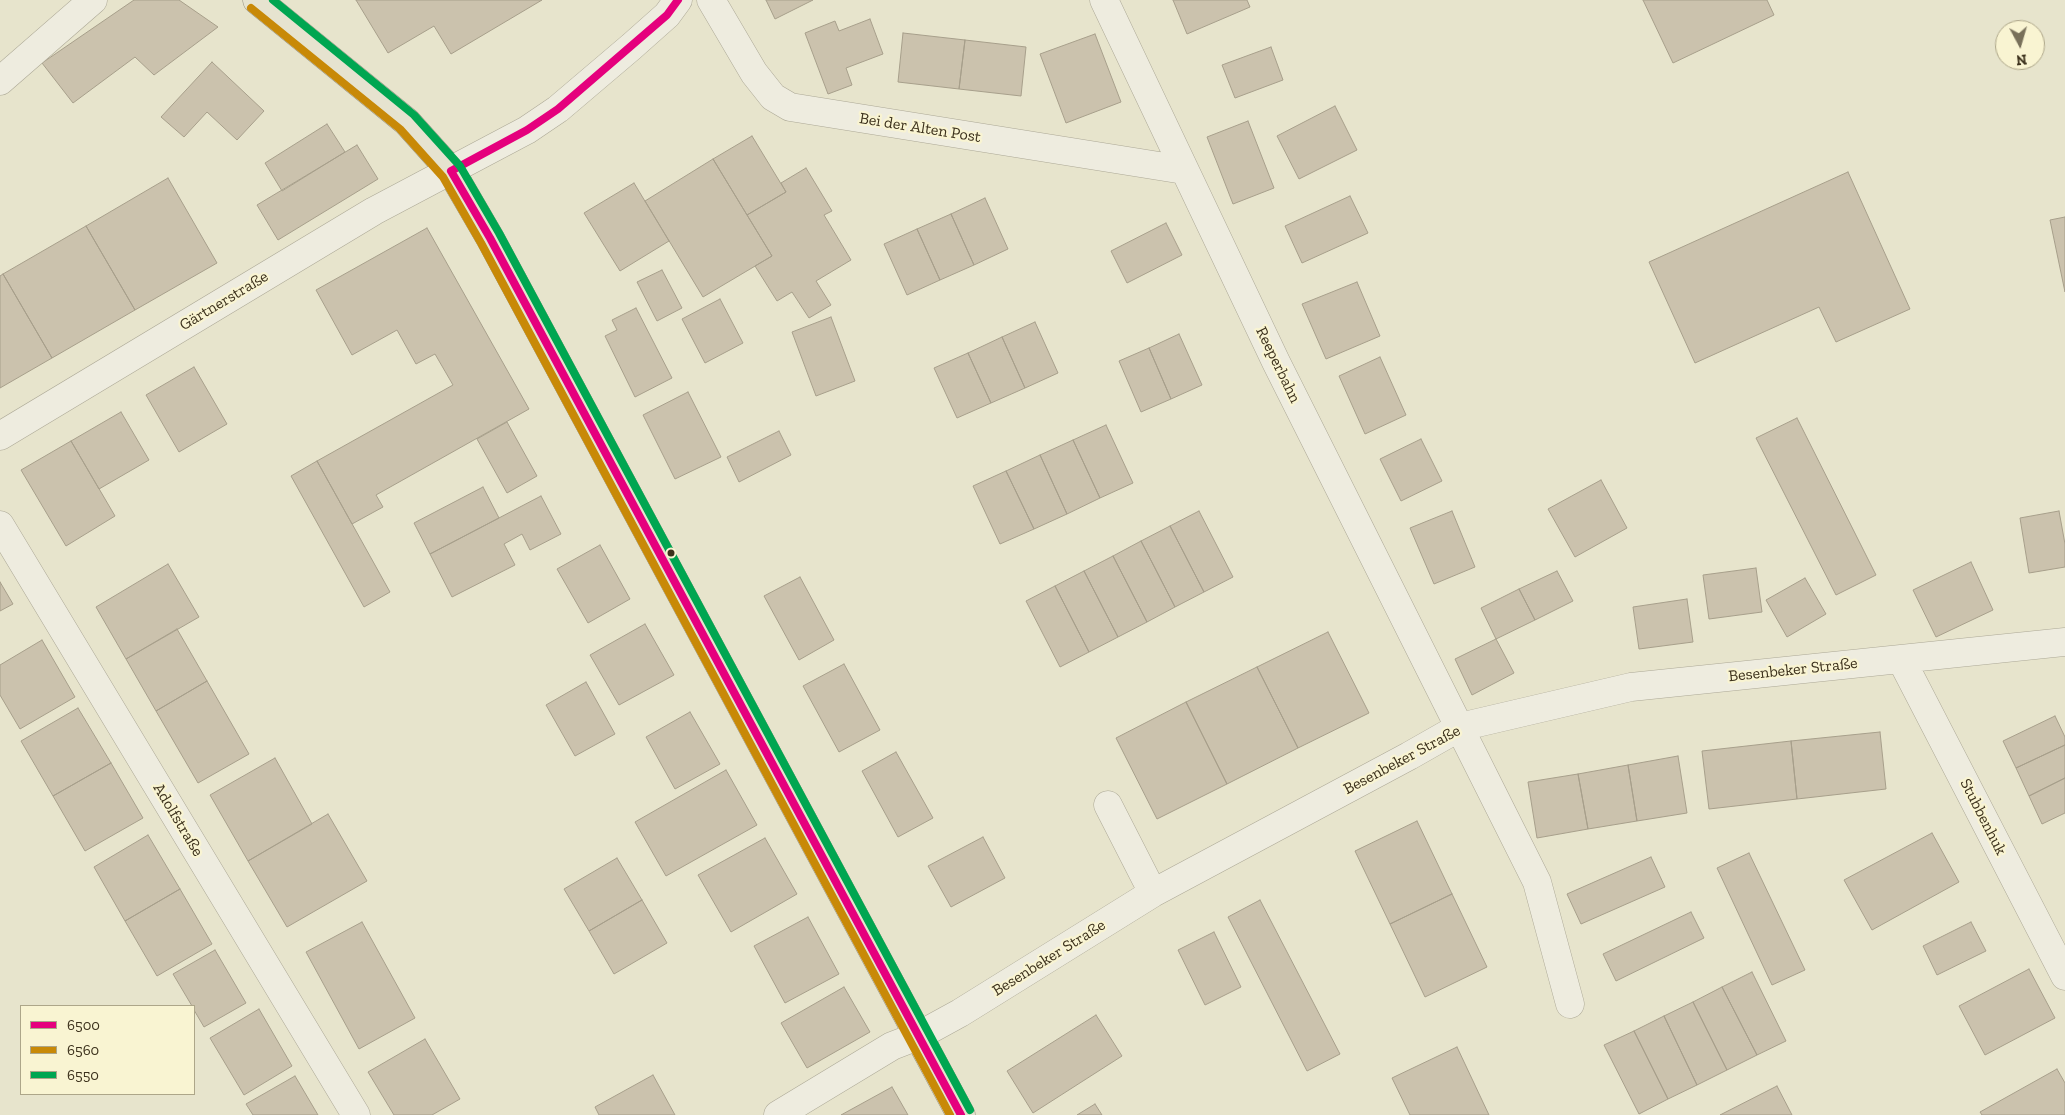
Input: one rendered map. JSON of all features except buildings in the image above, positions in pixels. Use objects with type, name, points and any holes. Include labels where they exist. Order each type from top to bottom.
[{"type":"main road","points":[[257,0],[406,122],[451,171],[490,238],[961,1115]]},
{"type":"street","points":[[0,81],[93,0]]},
{"type":"street","name":"Gärtnerstraße","points":[[0,436],[374,211],[527,130],[558,109],[666,15],[678,0]]},
{"type":"street","name":"Bei der Alten Post","points":[[711,0],[754,73],[773,97],[790,107],[1184,170]]},
{"type":"street","name":"Reeperbahn","points":[[1104,0],[1276,362],[1537,882],[1570,1004]]},
{"type":"street","name":"Adolfstraße","points":[[0,525],[356,1115]]},
{"type":"street","name":"Besenbeker Straße","points":[[778,1115],[892,1046],[918,1036],[960,1013],[1153,893],[1460,727],[1631,687],[2065,642]]},
{"type":"street","name":"Stubbenhuk","points":[[1901,659],[2065,976]]},
{"type":"street","points":[[1108,805],[1153,893]]},
{"type":"transit line","name":"6550","points":[[273,0],[414,115],[460,166],[499,233],[970,1110]]},
{"type":"transit line","name":"6500","points":[[451,171],[527,130],[558,109],[667,15],[678,0]]},
{"type":"transit line","name":"6560","points":[[251,8],[400,129],[443,177],[481,243],[950,1115]]},
{"type":"transit line","name":"6500","points":[[451,171],[490,238],[961,1115]]}]
